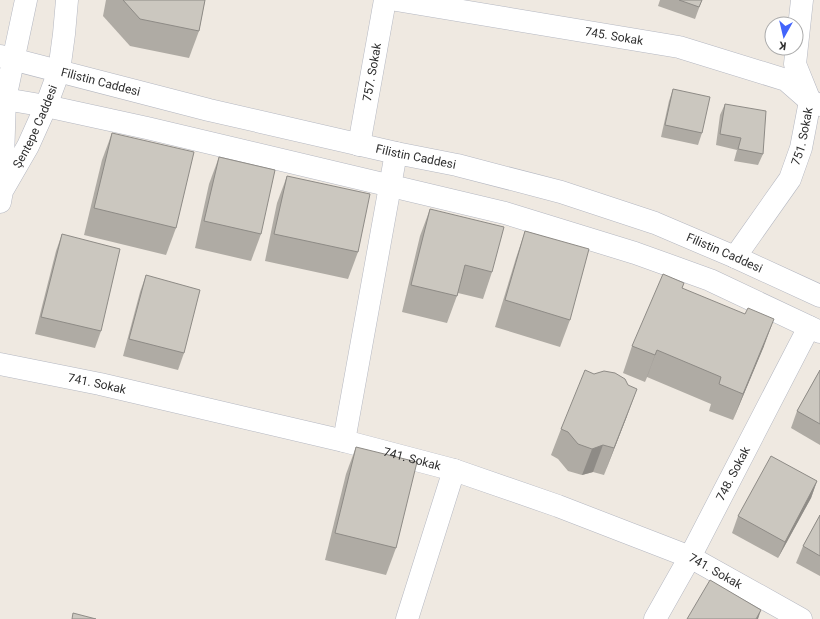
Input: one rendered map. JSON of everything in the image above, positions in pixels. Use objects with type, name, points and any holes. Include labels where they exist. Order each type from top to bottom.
[{"type":"street","points":[[1,194],[2,98],[7,58],[26,0]]},
{"type":"street","name":"Şentepe Caddesi","points":[[1,194],[28,146],[46,106],[59,71],[67,0]]},
{"type":"street","name":"757. Sokak","points":[[359,145],[385,0]]},
{"type":"street","name":"745. Sokak","points":[[396,0],[679,47],[786,80],[815,103]]},
{"type":"street","name":"751. Sokak","points":[[735,257],[790,179],[815,103],[795,64],[802,0]]},
{"type":"street","name":"Filistin Caddesi","points":[[7,58],[209,110],[359,145],[457,165],[561,192],[655,223],[735,257],[820,296]]},
{"type":"street","points":[[2,98],[147,128],[505,213],[635,253],[710,280],[815,330]]},
{"type":"street","points":[[344,441],[396,153]]},
{"type":"street","name":"748. Sokak","points":[[655,619],[815,330]]},
{"type":"street","name":"741. Sokak","points":[[0,364],[100,384],[344,441],[454,470],[558,506],[690,558],[801,619]]},
{"type":"street","points":[[407,619],[454,470]]},
{"type":"building","points":[[123,0],[205,0],[199,31],[140,19]]},
{"type":"building","points":[[679,0],[702,0],[699,7]]},
{"type":"building","points":[[673,89],[710,97],[702,133],[665,125]]},
{"type":"building","points":[[725,104],[766,111],[763,154],[738,149],[741,138],[720,134]]},
{"type":"building","points":[[112,133],[194,152],[176,228],[94,208]]},
{"type":"building","points":[[219,157],[275,170],[261,234],[204,221]]},
{"type":"building","points":[[287,176],[370,194],[358,252],[274,234]]},
{"type":"building","points":[[430,209],[504,227],[492,272],[465,265],[457,296],[411,285]]},
{"type":"building","points":[[525,231],[589,249],[570,320],[505,300]]},
{"type":"building","points":[[62,234],[120,249],[101,331],[41,317]]},
{"type":"building","points":[[663,274],[684,283],[682,288],[745,314],[748,308],[774,319],[743,394],[719,384],[721,377],[657,350],[655,355],[632,346]]},
{"type":"building","points":[[146,275],[200,290],[184,353],[129,339]]},
{"type":"building","points":[[585,370],[594,374],[604,371],[615,373],[625,379],[628,385],[637,389],[614,448],[603,445],[592,449],[578,444],[568,432],[561,429]]},
{"type":"building","points":[[820,370],[820,424],[797,411]]},
{"type":"building","points":[[356,447],[417,462],[396,548],[335,533]]},
{"type":"building","points":[[771,456],[817,481],[785,542],[738,516]]},
{"type":"building","points":[[820,515],[820,556],[803,546]]},
{"type":"building","points":[[710,580],[761,610],[756,619],[687,619]]},
{"type":"building","points":[[73,613],[96,619],[72,619]]}]
